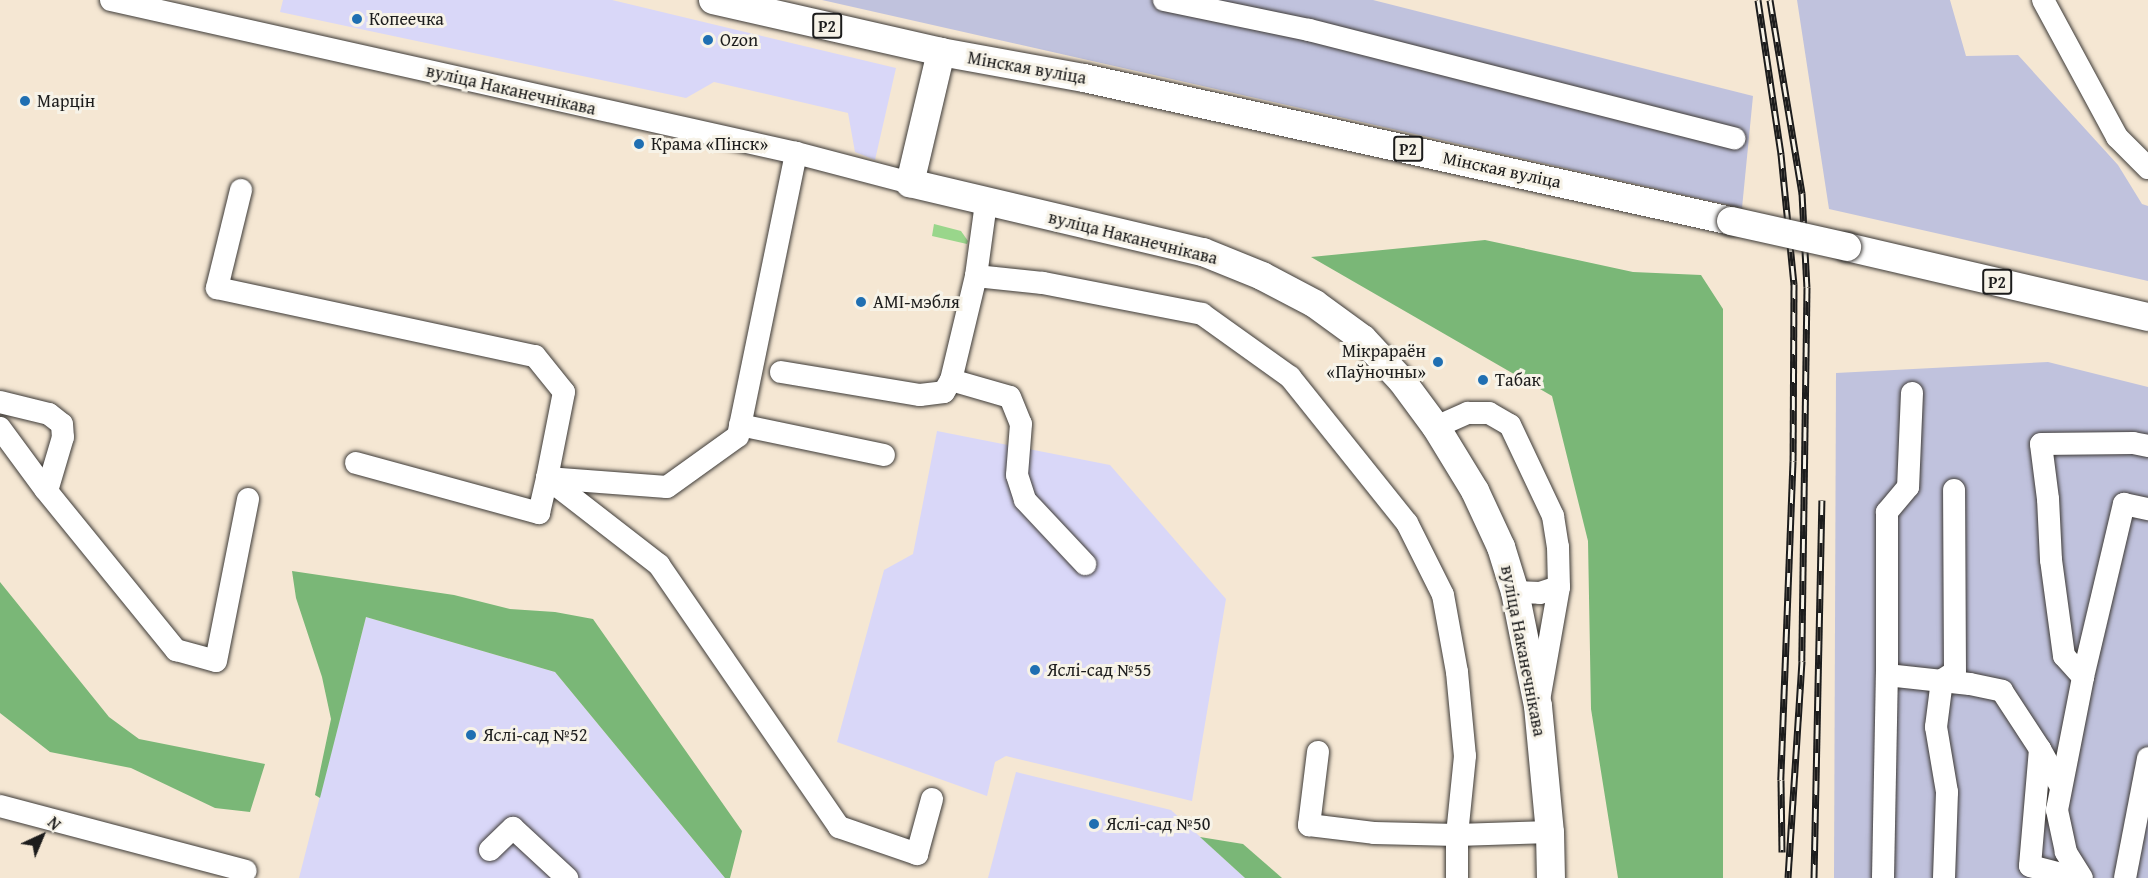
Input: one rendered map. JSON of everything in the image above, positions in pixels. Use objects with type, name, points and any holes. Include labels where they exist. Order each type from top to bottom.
[{"type":"main road","name":"Мінская вуліца","points":[[713,0],[941,52],[1084,78],[2148,316]]},
{"type":"main road","points":[[910,183],[941,52]]},
{"type":"main road","name":"вуліца Наканечнікава","points":[[910,183],[1203,252],[1262,276],[1315,304],[1363,339],[1402,381],[1436,427],[1475,491],[1502,547],[1515,592],[1538,706],[1550,832],[1551,878]]},
{"type":"street","name":"вуліца Наканечнікава","points":[[111,0],[796,153],[910,183]]},
{"type":"street","points":[[1164,0],[1310,30],[1734,138]]},
{"type":"street","points":[[2043,0],[2117,137],[2148,168]]},
{"type":"street","points":[[548,478],[667,487],[738,436],[796,153]]},
{"type":"street","points":[[241,190],[217,288],[535,356],[564,392],[539,513],[356,463]]},
{"type":"street","points":[[781,372],[920,394],[945,392],[951,380],[976,276],[986,202]]},
{"type":"street","points":[[976,276],[1043,283],[1202,314],[1290,377],[1407,523],[1443,595],[1458,672],[1464,756],[1457,835],[1457,878]]},
{"type":"street","points":[[951,380],[1010,397],[1021,424],[1017,475],[1025,500],[1085,564]]},
{"type":"street","points":[[1883,878],[1887,512],[1908,487],[1912,393]]},
{"type":"street","points":[[0,402],[49,414],[62,424],[63,437],[47,491]]},
{"type":"street","points":[[1436,427],[1468,413],[1489,413],[1509,425],[1553,516],[1558,547],[1559,587],[1538,706]]},
{"type":"street","points":[[740,425],[884,455]]},
{"type":"street","points":[[0,428],[47,491],[176,650],[216,661],[248,499]]},
{"type":"street","points":[[2083,677],[2064,656],[2051,560],[2048,500],[2041,444],[2133,443],[2148,446]]},
{"type":"street","points":[[548,478],[658,565],[839,827],[917,854],[932,798]]},
{"type":"street","points":[[1942,680],[1955,672],[1954,490]]},
{"type":"street","points":[[2082,878],[2066,852],[2057,810],[2061,787],[2083,677],[2124,504],[2148,509]]},
{"type":"street","points":[[1515,592],[1540,593],[1559,587]]},
{"type":"street","points":[[1887,675],[1942,680],[2002,691],[2040,749],[2061,787]]},
{"type":"street","points":[[1942,680],[1936,727],[1947,792],[1944,878]]},
{"type":"street","points":[[2040,749],[2028,872],[2078,878]]},
{"type":"street","points":[[1318,752],[1309,825],[1374,833],[1457,835],[1550,832]]},
{"type":"street","points":[[2125,878],[2148,758]]},
{"type":"street","points":[[0,806],[246,871]]},
{"type":"street","points":[[490,850],[513,828],[567,878]]},
{"type":"shaded area","points":[[283,0],[612,0],[896,68],[875,160],[855,152],[848,113],[714,82],[686,98],[280,12]]},
{"type":"shaded area","points":[[822,0],[1373,0],[1753,96],[1742,208]]},
{"type":"shaded area","points":[[1797,0],[1950,0],[1966,56],[2018,55],[2118,165],[2142,204],[2148,206],[2148,281],[1829,209]]},
{"type":"shaded area","points":[[2048,362],[2148,387],[2148,878],[1834,878],[1836,373]]},
{"type":"shaded area","name":"Яслі-сад №55","points":[[937,431],[1110,465],[1226,599],[1192,801],[1006,756],[995,762],[987,796],[837,742],[884,570],[913,554]]},
{"type":"shaded area","name":"Яслі-сад №52","points":[[366,617],[555,672],[725,878],[299,878]]},
{"type":"shaded area","name":"Яслі-сад №50","points":[[1016,772],[1171,810],[1245,878],[988,878]]},
{"type":"green space","points":[[934,224],[961,231],[968,241],[967,244],[932,236]]},
{"type":"green space","points":[[1485,240],[1633,272],[1701,275],[1723,309],[1723,878],[1618,878],[1591,709],[1588,541],[1552,396],[1311,257]]},
{"type":"green space","points":[[292,571],[454,595],[510,609],[555,612],[593,619],[742,831],[730,878],[725,878],[555,672],[366,617],[320,798],[315,795],[331,719],[322,677],[296,598]]},
{"type":"green space","points":[[0,582],[109,717],[139,739],[265,764],[250,812],[215,808],[131,768],[50,752],[0,713]]},
{"type":"green space","points":[[1200,837],[1243,844],[1282,878],[1245,878]]},
{"type":"railway","points":[[1758,0],[1781,154],[1794,284],[1793,461],[1781,780],[1782,852]]},
{"type":"railway","points":[[1770,0],[1802,193],[1807,287],[1802,661],[1788,878]]},
{"type":"railway","points":[[1814,878],[1822,500]]},
{"type":"place","name":"Копеечка","points":[[357,19]]},
{"type":"place","name":"Ozon","points":[[708,40]]},
{"type":"place","name":"Марцін","points":[[25,101]]},
{"type":"place","name":"Крама «Пінск»","points":[[639,144]]},
{"type":"place","name":"AMI-мэбля","points":[[861,302]]},
{"type":"place","name":"Мікрараён «Паўночны»","points":[[1438,362]]},
{"type":"place","name":"Табак","points":[[1483,380]]},
{"type":"place","name":"Яслі-сад №55","points":[[1035,670]]},
{"type":"place","name":"Яслі-сад №52","points":[[471,735]]},
{"type":"place","name":"Яслі-сад №50","points":[[1094,824]]}]
